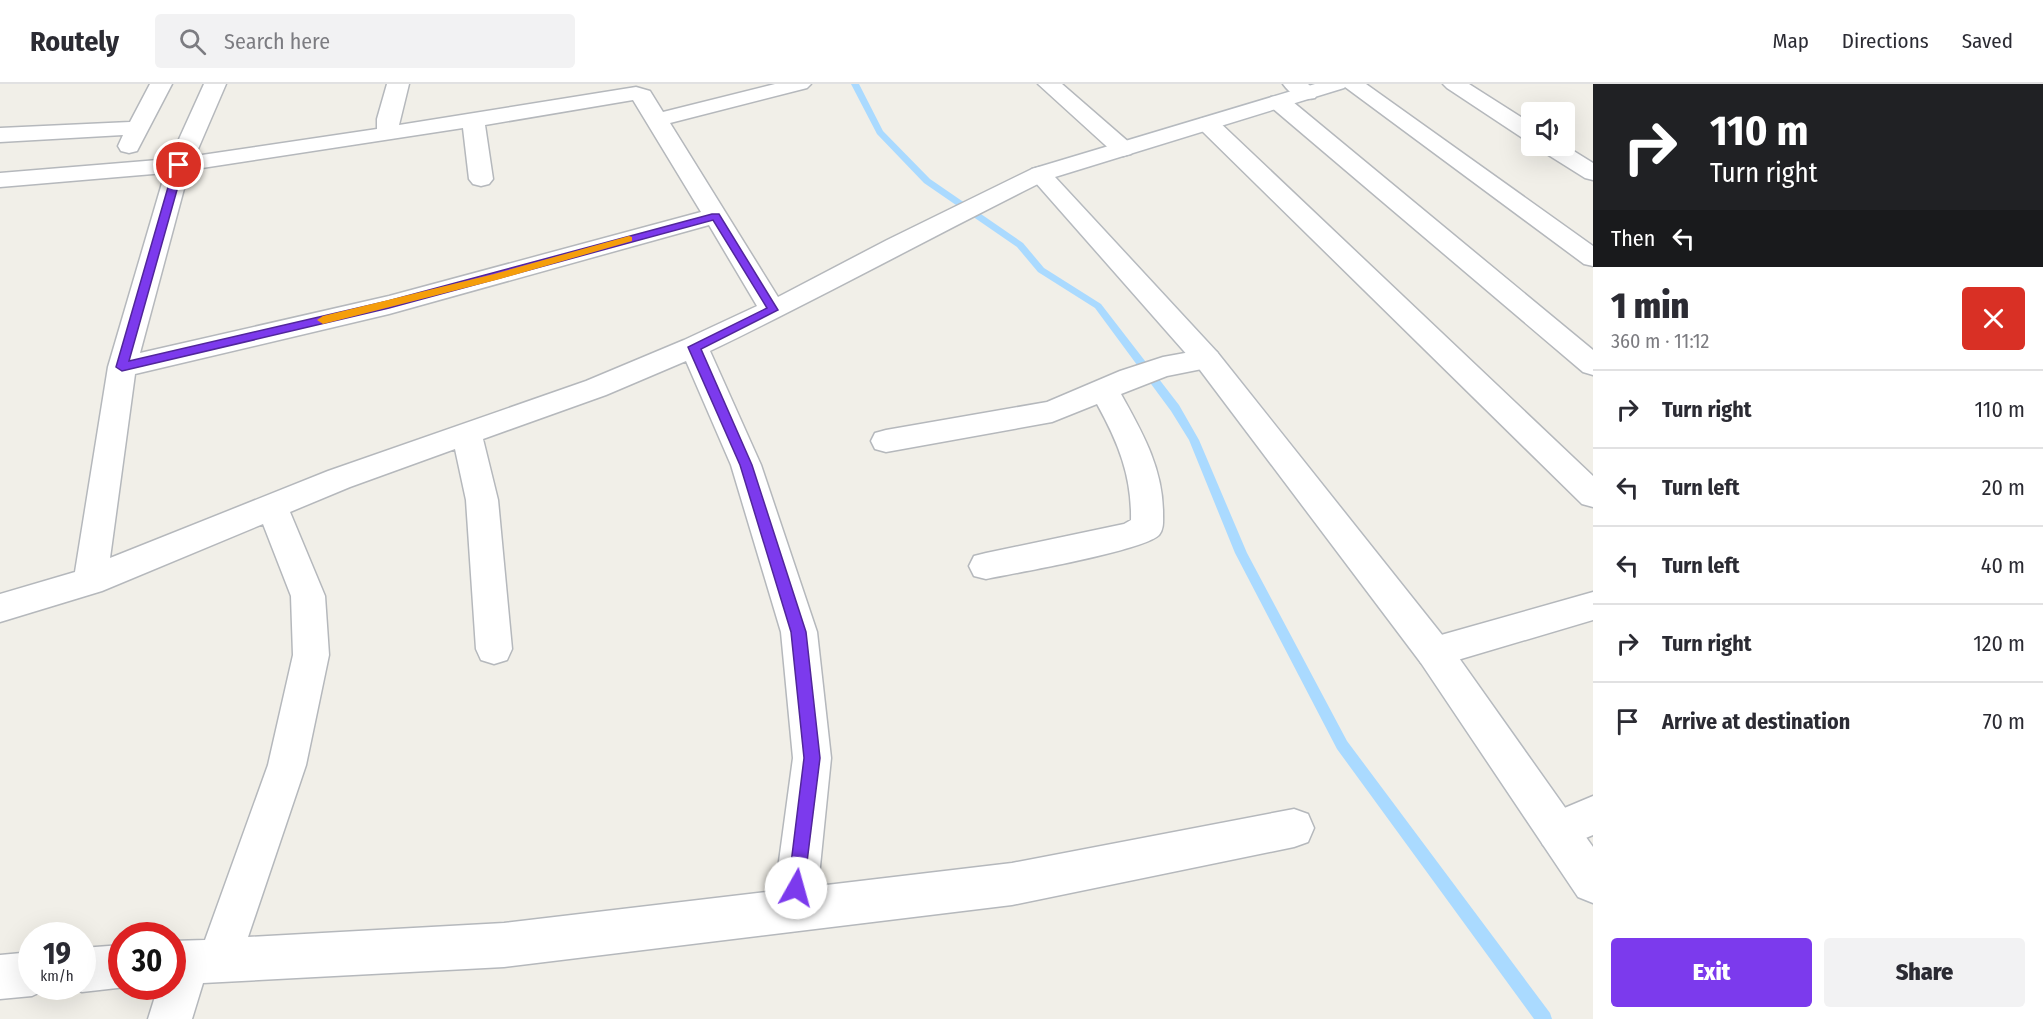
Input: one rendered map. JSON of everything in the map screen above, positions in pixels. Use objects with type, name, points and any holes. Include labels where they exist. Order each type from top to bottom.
[{"type":"street","points":[[116,171],[161,84]]},
{"type":"street","points":[[90,581],[122,367],[179,165],[215,84]]},
{"type":"street","points":[[388,134],[388,119],[399,84]]},
{"type":"street","points":[[0,180],[179,165],[473,120],[627,93],[663,84]]},
{"type":"street","points":[[657,120],[800,84]]},
{"type":"street","points":[[1049,84],[1123,149]]},
{"type":"street","points":[[0,608],[90,581],[339,479],[596,388],[694,347],[773,310],[896,244],[1040,174],[1208,123],[1294,93],[1337,84]]},
{"type":"street","points":[[1352,84],[1593,258]]},
{"type":"street","points":[[1454,84],[1521,127]]},
{"type":"street","points":[[627,93],[642,96],[773,310]]},
{"type":"street","points":[[1294,93],[1593,365]]},
{"type":"street","points":[[473,120],[482,179]]},
{"type":"street","points":[[1208,123],[1593,495]]},
{"type":"street","points":[[0,135],[139,128]]},
{"type":"street","points":[[1566,156],[1593,173]]},
{"type":"street","points":[[1040,174],[1207,359],[1434,652],[1593,882]]},
{"type":"street","points":[[122,367],[389,305],[715,216]]},
{"type":"street","points":[[694,347],[746,465],[799,632],[812,758],[794,910]]},
{"type":"street","points":[[886,441],[1052,412],[1163,367],[1207,359]]},
{"type":"street","points":[[986,567],[1132,535],[1147,526],[1147,485],[1117,384]]},
{"type":"street","points":[[467,434],[482,500],[494,649]]},
{"type":"street","points":[[170,1019],[193,962],[287,765],[311,655],[308,596],[272,506]]},
{"type":"street","points":[[1434,652],[1593,606]]},
{"type":"street","points":[[1557,831],[1593,815]]},
{"type":"street","points":[[193,962],[504,945],[1012,884],[1294,828]]},
{"type":"street","points":[[0,977],[18,975]]},
{"type":"waterway","points":[[855,84],[880,132],[927,181],[1020,245],[1041,270],[1098,306],[1175,408],[1194,440],[1241,553],[1342,745],[1544,1019]]},
{"type":"slow traffic","points":[[323,320],[496,277],[629,239]]},
{"type":"route","points":[[179,165],[122,367],[389,305],[715,216],[773,310],[694,347],[746,465],[799,632],[812,758],[796,888]]}]
